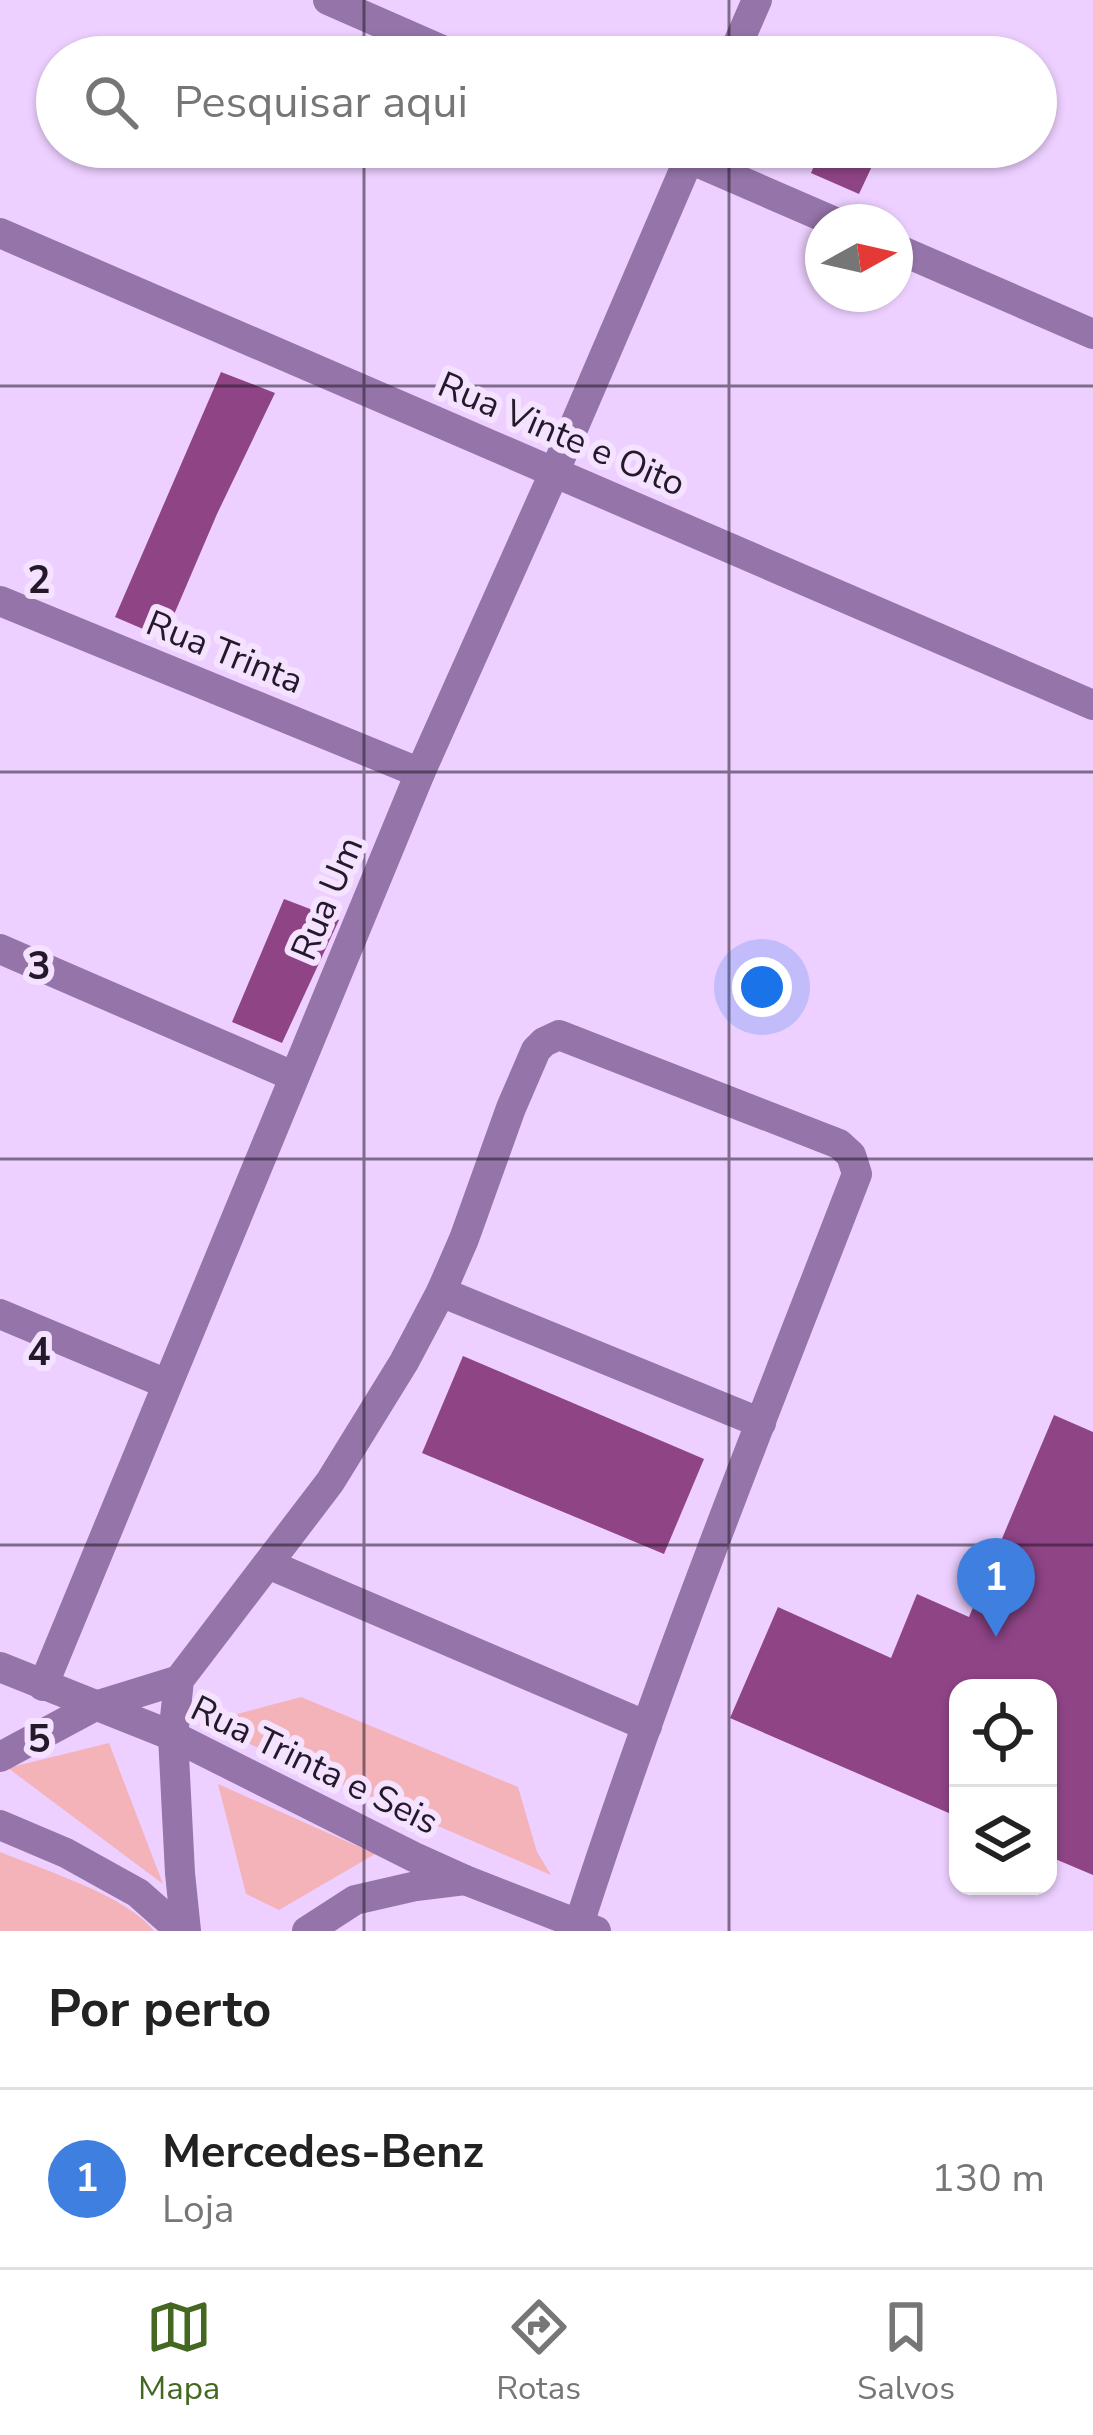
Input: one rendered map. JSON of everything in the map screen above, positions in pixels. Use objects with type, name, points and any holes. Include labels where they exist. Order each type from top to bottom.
[{"type":"street","points":[[328,0],[410,36]]},
{"type":"street","points":[[741,36],[757,0]]},
{"type":"street","name":"Rua Um","points":[[44,1686],[420,773],[554,472],[675,168]]},
{"type":"street","points":[[719,168],[805,208]]},
{"type":"street","name":"Rua Vinte e Oito","points":[[0,233],[1093,705]]},
{"type":"street","points":[[913,256],[1093,334]]},
{"type":"street","name":"Rua Trinta","points":[[0,601],[420,773]]},
{"type":"street","points":[[0,949],[293,1076]]},
{"type":"street","points":[[184,1931],[173,1736],[179,1680],[330,1482],[404,1362],[464,1239],[536,1050],[559,1035],[839,1144],[851,1155],[857,1174],[647,1726],[588,1927]]},
{"type":"street","points":[[441,1292],[761,1424]]},
{"type":"street","points":[[0,1314],[167,1384]]},
{"type":"street","points":[[268,1564],[647,1726]]},
{"type":"street","name":"Rua Trinta e Seis","points":[[0,1667],[173,1736],[414,1858],[588,1927]]},
{"type":"street","points":[[0,1757],[95,1706],[179,1680]]},
{"type":"street","points":[[0,1825],[66,1853],[138,1894],[184,1931]]},
{"type":"street","points":[[307,1931],[356,1900],[465,1880]]},
{"type":"shaded area","points":[[301,1697],[518,1787],[537,1852],[551,1875],[215,1729],[226,1717]]},
{"type":"shaded area","points":[[109,1743],[163,1884],[8,1768]]},
{"type":"shaded area","points":[[218,1784],[375,1854],[279,1910],[246,1894]]},
{"type":"shaded area","points":[[0,1852],[105,1895],[154,1931],[0,1931]]},
{"type":"building","points":[[813,168],[871,168],[859,194],[811,173]]},
{"type":"building","points":[[221,372],[275,393],[164,638],[115,617]]},
{"type":"building","points":[[284,899],[339,920],[282,1043],[232,1022]]},
{"type":"building","points":[[463,1356],[704,1459],[664,1554],[422,1453]]},
{"type":"building","points":[[1054,1415],[1093,1432],[1093,1875],[1057,1860],[1057,1679],[949,1679],[949,1813],[730,1718],[778,1607],[891,1658],[917,1594],[969,1617]]},
{"type":"place","name":"Mercedes-Benz","points":[[996,1637]]}]
